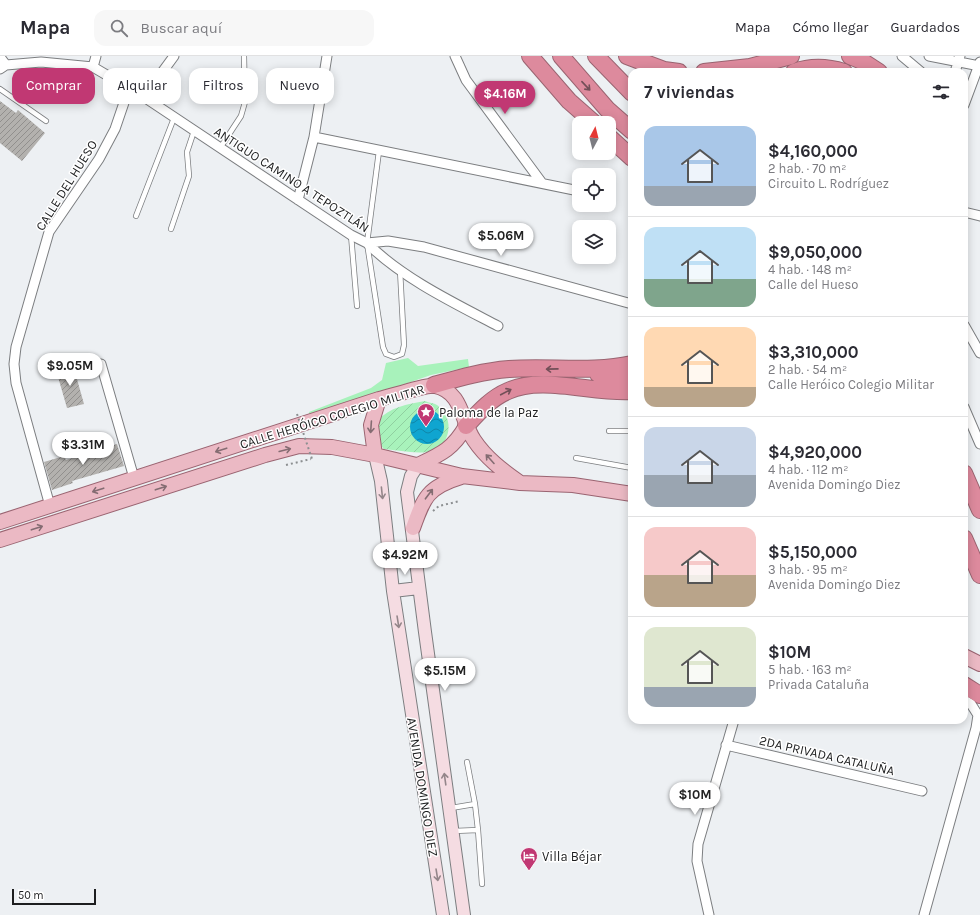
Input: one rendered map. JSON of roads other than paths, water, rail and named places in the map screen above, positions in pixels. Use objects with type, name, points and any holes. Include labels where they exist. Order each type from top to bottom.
[{"type":"highway","points":[[530,56],[569,101],[586,116]]},
{"type":"highway","points":[[561,56],[607,109],[628,127]]},
{"type":"highway","points":[[596,56],[628,89]]},
{"type":"highway","points":[[627,56],[659,68]]},
{"type":"highway","points":[[743,68],[791,56]]},
{"type":"highway","points":[[850,56],[873,68]]},
{"type":"highway","points":[[820,68],[830,68]]},
{"type":"highway","points":[[616,143],[628,154]]},
{"type":"highway","points":[[434,385],[473,374],[509,369],[613,368],[628,365]]},
{"type":"highway","points":[[573,368],[605,376],[628,378]]},
{"type":"highway","points":[[466,426],[496,398],[517,387],[536,385],[628,391]]},
{"type":"highway","points":[[968,482],[980,510]]},
{"type":"highway","points":[[968,547],[980,575]]},
{"type":"highway","points":[[968,688],[980,695]]},
{"type":"main road","name":"CALLE HERÓICO COLEGIO MILITAR","points":[[0,522],[378,399],[434,385],[447,390],[454,396],[459,403],[466,426],[474,441],[496,466],[520,483]]},
{"type":"main road","name":"AVENIDA DOMINGO DIEZ","points":[[378,399],[371,425],[381,481],[393,590],[443,915]]},
{"type":"main road","points":[[418,465],[448,450],[466,426]]},
{"type":"main road","name":"CALLE HERÓICO COLEGIO MILITAR","points":[[0,540],[265,455],[300,446],[332,447],[376,455],[462,476],[520,483],[573,485],[628,493]]},
{"type":"main road","name":"AVENIDA DOMINGO DIEZ","points":[[418,465],[411,476],[407,492],[464,915]]},
{"type":"main road","points":[[413,528],[419,511],[430,492],[436,486],[462,476]]},
{"type":"main road","points":[[393,590],[419,588]]},
{"type":"main road","points":[[968,658],[980,664]]},
{"type":"street","points":[[0,56],[3,67]]},
{"type":"street","points":[[94,67],[96,56]]},
{"type":"street","points":[[165,68],[174,56]]},
{"type":"street","points":[[298,200],[314,137],[327,56]]},
{"type":"street","points":[[455,56],[466,80],[542,183]]},
{"type":"street","points":[[902,56],[913,63],[917,68]]},
{"type":"street","points":[[929,56],[959,59],[979,64],[968,94]]},
{"type":"street","name":"ANTIGUO CAMINO A TEPOZTLÁN","points":[[3,67],[41,62],[94,67],[103,72]]},
{"type":"street","name":"CALLE DEL HUESO","points":[[50,506],[16,383],[14,364],[16,347],[49,232],[99,159],[115,129],[124,104]]},
{"type":"street","name":"ANTIGUO CAMINO A TEPOZTLÁN","points":[[154,104],[298,200],[351,234],[367,242],[388,241],[424,247],[628,303]]},
{"type":"street","points":[[314,137],[572,189]]},
{"type":"street","points":[[968,213],[980,216]]},
{"type":"street","points":[[367,242],[380,255],[400,270],[498,326]]},
{"type":"street","points":[[968,332],[980,353]]},
{"type":"street","points":[[101,364],[134,478]]},
{"type":"street","points":[[968,416],[980,444]]},
{"type":"street","points":[[924,915],[976,728],[978,715],[971,704],[968,702]]},
{"type":"street","points":[[709,915],[697,861],[698,844],[733,724]]},
{"type":"street","name":"2DA PRIVADA CATALUÑA","points":[[726,745],[922,791]]},
{"type":"lane","points":[[220,148],[241,116],[245,102],[244,56]]},
{"type":"lane","points":[[0,89],[46,121]]},
{"type":"lane","points":[[136,216],[174,118]]},
{"type":"lane","points":[[171,229],[188,176],[187,152],[194,131]]},
{"type":"lane","points":[[379,151],[367,242],[383,347],[386,354],[394,357],[402,354],[404,345],[400,270]]},
{"type":"lane","points":[[351,234],[357,306]]},
{"type":"lane","points":[[609,431],[628,431]]},
{"type":"lane","points":[[576,458],[628,467]]},
{"type":"lane","points":[[468,762],[478,830],[482,884]]},
{"type":"lane","points":[[449,809],[475,804]]},
{"type":"lane","points":[[452,831],[478,830]]},
{"type":"water","name":"Paloma de la Paz","points":[[427,410],[439,415],[444,427],[439,439],[427,444],[415,439],[410,427],[415,415]]},
{"type":"place","name":"Paloma de la Paz","points":[[426,427]]},
{"type":"place","name":"Villa Béjar","points":[[529,871]]}]
